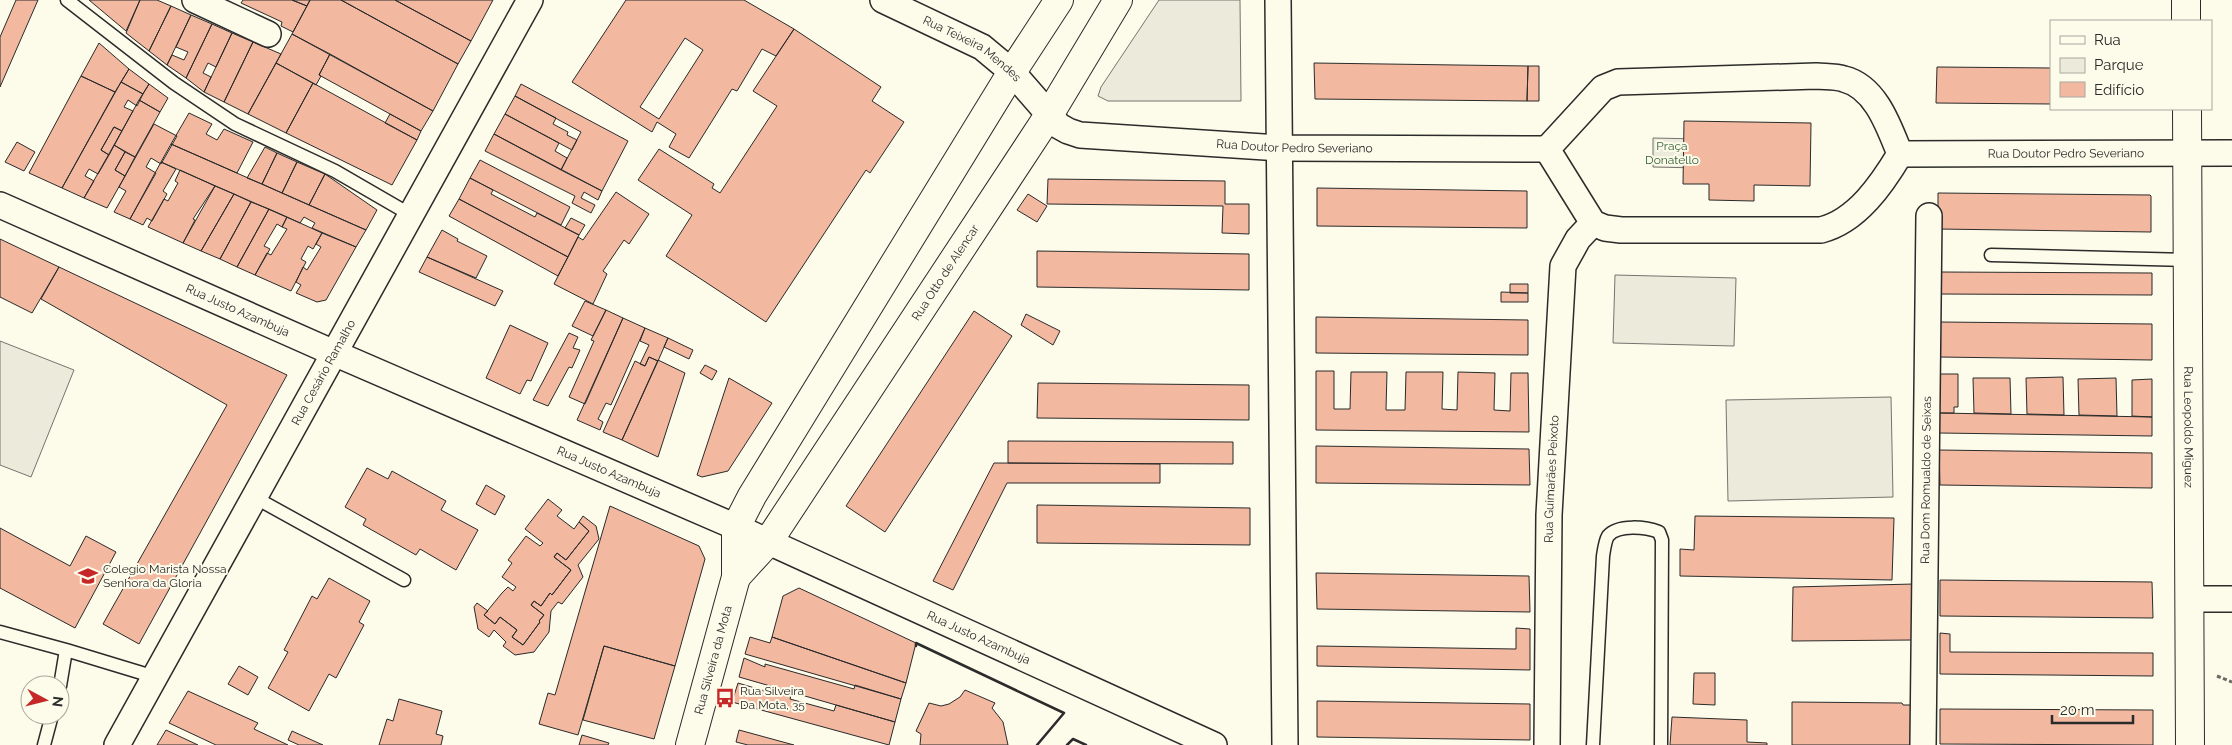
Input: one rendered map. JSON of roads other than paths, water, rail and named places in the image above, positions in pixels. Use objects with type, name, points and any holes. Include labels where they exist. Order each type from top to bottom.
[{"type":"main road","points":[[736,527],[752,496],[1012,72],[1059,0]]},
{"type":"main road","name":"Rua Otto de Alencar","points":[[768,542],[1049,115],[1118,0]]},
{"type":"main road","points":[[2186,0],[2186,20]]},
{"type":"main road","name":"Rua Leopoldo Miguez","points":[[2187,110],[2190,745]]},
{"type":"main road","name":"Rua Silveira da Mota","points":[[690,745],[736,577],[736,527]]},
{"type":"main road","name":"Rua Silveira da Mota","points":[[736,577],[768,542]]},
{"type":"street","name":"Rua Cesário Ramalho","points":[[117,745],[530,0]]},
{"type":"street","name":"Rua Teixeira Mendes","points":[[884,0],[982,48],[1012,72],[1049,115]]},
{"type":"street","points":[[1278,0],[1285,745]]},
{"type":"street","points":[[204,2],[268,34]]},
{"type":"street","points":[[1816,76],[1844,79],[1862,88],[1882,112],[1900,154],[1885,179],[1865,202],[1834,226],[1821,230],[1621,230],[1605,228],[1593,223],[1547,149],[1602,88],[1618,82],[1816,76]]},
{"type":"street","name":"Rua Doutor Pedro Severiano","points":[[1049,115],[1064,129],[1080,134],[1280,148],[1547,149]]},
{"type":"street","name":"Rua Doutor Pedro Severiano","points":[[1900,154],[2232,153]]},
{"type":"street","name":"Rua Justo Azambuja","points":[[0,204],[334,353],[736,527],[1214,745]]},
{"type":"street","name":"Rua Dom Romualdo de Seixas","points":[[1922,745],[1929,216]]},
{"type":"street","name":"Rua Guimarães Peixoto","points":[[1547,745],[1549,515],[1562,266],[1578,239],[1593,223]]},
{"type":"street","points":[[2189,599],[2232,599]]},
{"type":"lane","points":[[67,0],[174,83],[235,124],[335,171],[411,215]]},
{"type":"lane","points":[[1991,255],[2188,260]]},
{"type":"lane","points":[[254,498],[404,580]]},
{"type":"lane","points":[[1593,745],[1603,556],[1607,537],[1617,529],[1651,529],[1659,532],[1662,540],[1661,745]]},
{"type":"lane","points":[[0,632],[155,677]]},
{"type":"lane","points":[[62,675],[66,650]]},
{"type":"lane","points":[[44,745],[49,725]]},
{"type":"place","name":"Colegio Marista Nossa Senhora da Gloria","points":[[88,576]]},
{"type":"place","name":"Rua Silveira Da Mota, 35","points":[[725,698]]},
{"type":"park label","name":"Praça Donatello","points":[[1672,153]]}]
